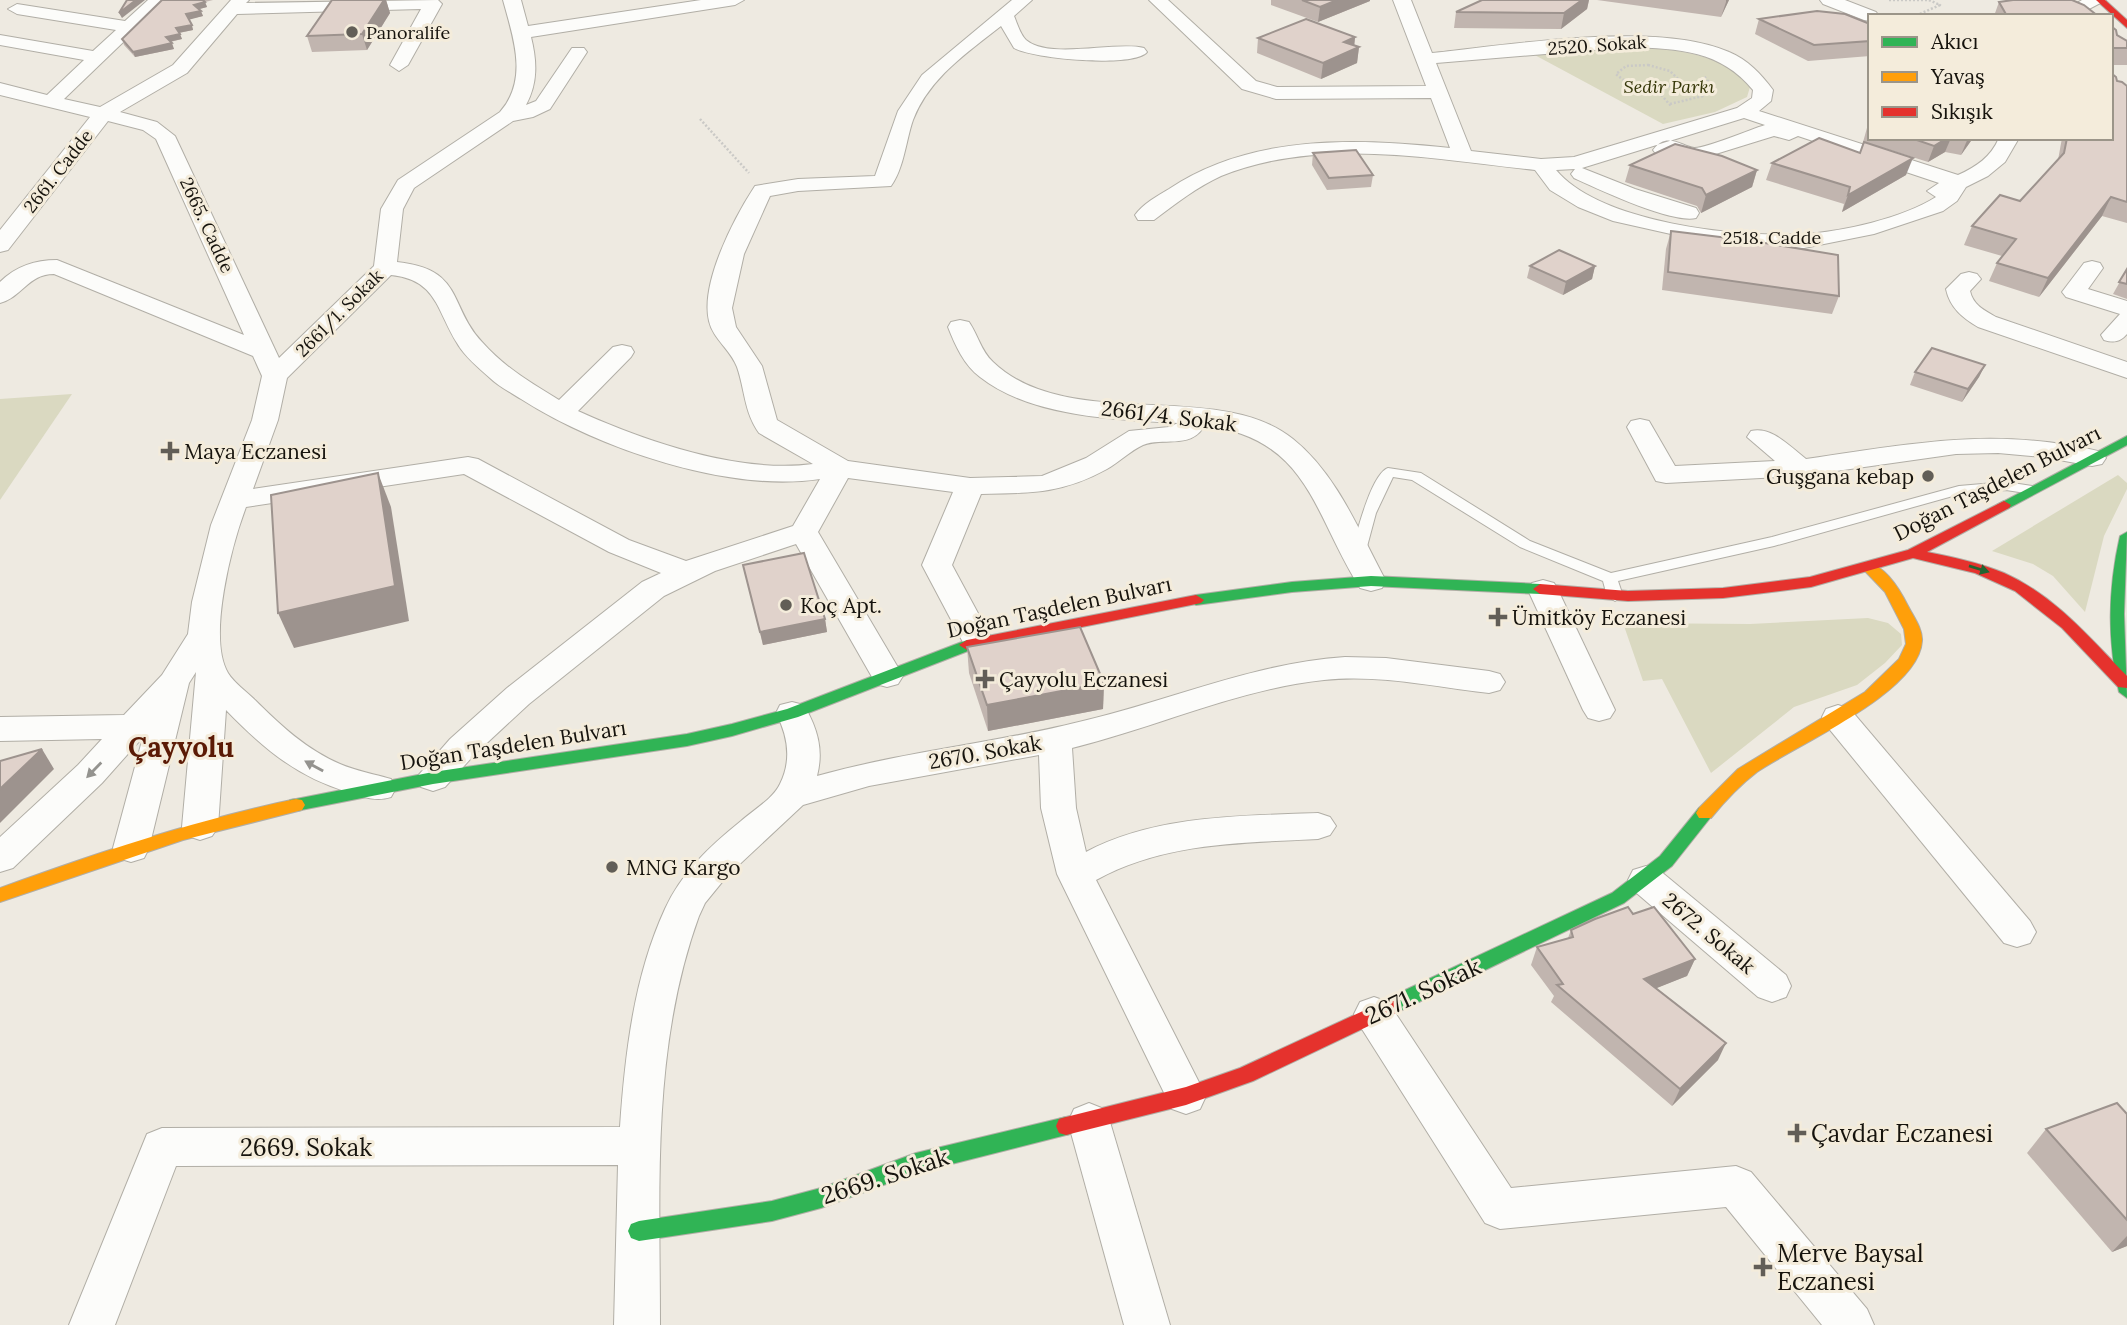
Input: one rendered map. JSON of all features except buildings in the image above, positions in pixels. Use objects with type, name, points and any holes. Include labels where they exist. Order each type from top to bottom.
[{"type":"street","points":[[51,101],[158,0]]},
{"type":"street","name":"2661/1. Sokak","points":[[275,376],[385,268],[392,209],[405,184],[508,116],[520,101],[528,83],[512,0]]},
{"type":"street","points":[[520,33],[735,0]]},
{"type":"street","points":[[1023,0],[920,89],[909,110],[884,182],[798,185],[762,191],[741,228],[719,312],[722,323],[749,367],[760,416],[768,427],[840,467],[904,479],[970,486],[1046,484],[1096,464],[1138,437],[1174,435],[1206,417]]},
{"type":"street","points":[[1158,0],[1249,85],[1261,90],[1276,93],[1438,92]]},
{"type":"street","points":[[1402,0],[1463,156]]},
{"type":"street","points":[[2084,14],[2078,8],[2099,0],[2127,25]]},
{"type":"street","points":[[1831,1],[1868,15]]},
{"type":"street","points":[[103,114],[180,69],[237,5],[433,4],[399,65]]},
{"type":"street","points":[[0,22],[22,5],[129,27]]},
{"type":"street","points":[[1005,15],[1017,40],[1030,50],[1062,54],[1138,52]]},
{"type":"street","points":[[0,40],[97,57]]},
{"type":"street","name":"2520. Sokak","points":[[1425,59],[1629,41],[1673,43],[1727,58],[1750,72],[1760,84],[1763,96],[1754,107],[1744,111]]},
{"type":"street","points":[[508,116],[543,106],[578,52]]},
{"type":"street","name":"2661. Cadde","points":[[0,89],[103,114],[0,245]]},
{"type":"street","points":[[1146,215],[1170,197],[1214,173],[1275,155],[1307,150],[1374,149],[1541,165],[1576,163],[1744,111],[1958,182]]},
{"type":"street","name":"2665. Cadde","points":[[103,114],[150,126],[166,136],[275,376]]},
{"type":"street","name":"2518. Cadde","points":[[1768,220],[1687,212],[1627,194],[1581,174],[1675,146],[1693,155],[1774,129],[1808,140],[1818,136]]},
{"type":"street","name":"2518. Cadde","points":[[1816,219],[1879,211],[1912,201],[1992,164],[2001,156],[2008,140]]},
{"type":"street","name":"2518. Cadde","points":[[1541,165],[1545,174],[1556,184],[1593,205],[1654,226],[1732,239],[1802,241],[1862,231],[1940,204],[1955,191],[1958,182]]},
{"type":"street","points":[[0,296],[15,278],[23,273],[57,267],[265,352]]},
{"type":"street","points":[[385,268],[412,271],[426,276],[442,292],[459,328],[482,358],[501,375],[561,413],[639,446],[706,464],[772,474],[799,474],[840,467]]},
{"type":"street","points":[[2092,268],[2074,292],[2127,309]]},
{"type":"street","points":[[1969,279],[1958,289],[1959,299],[1970,312],[1987,322],[2127,370]]},
{"type":"street","name":"2661/4. Sokak","points":[[960,327],[970,349],[988,371],[1004,382],[1028,392],[1055,400],[1121,412],[1206,417],[1261,430],[1283,443],[1324,494],[1371,581]]},
{"type":"street","points":[[561,413],[622,352]]},
{"type":"street","points":[[0,858],[60,804],[135,727],[173,684],[203,634],[213,575],[234,500],[265,420],[275,376]]},
{"type":"street","points":[[1640,427],[1666,475],[1801,468],[1956,446],[1998,445],[2043,449],[2092,458]]},
{"type":"street","points":[[1760,438],[1801,468]]},
{"type":"street","name":"Doğan Taşdelen Bulvarı","points":[[0,895],[131,848],[244,815],[433,778],[687,740],[792,713],[977,641],[1172,603],[1292,587],[1371,581],[1455,583],[1615,596],[1723,593],[1811,582],[1869,568],[1913,553],[2127,440]]},
{"type":"street","points":[[234,500],[468,465],[626,550],[686,572]]},
{"type":"street","points":[[433,778],[461,747],[517,696],[653,589],[686,572],[804,532],[840,467]]},
{"type":"street","points":[[970,486],[937,565],[977,641]]},
{"type":"street","points":[[804,532],[887,676]]},
{"type":"street","points":[[2125,687],[2118,612],[2122,554],[2127,536]]},
{"type":"street","points":[[1913,553],[1974,568],[2015,584],[2062,620],[2125,687]]},
{"type":"street","name":"2671. Sokak","points":[[1089,1122],[1186,1097],[1246,1075],[1586,914],[1646,880],[1670,857],[1717,796],[1770,755],[1867,700],[1891,681],[1907,662],[1914,642],[1892,589],[1869,568]]},
{"type":"street","points":[[1543,590],[1599,710]]},
{"type":"street","points":[[200,827],[213,677],[203,634]]},
{"type":"street","points":[[1056,740],[1123,723],[1234,686],[1325,669],[1370,667],[1489,681]]},
{"type":"street","points":[[213,677],[281,743],[301,758],[327,773],[379,788]]},
{"type":"street","points":[[131,848],[173,684]]},
{"type":"street","points":[[637,1325],[644,1076],[652,1014],[680,917],[692,893],[710,870],[790,796],[799,780],[806,752],[800,726],[792,713]]},
{"type":"street","points":[[1838,717],[2017,932]]},
{"type":"street","points":[[0,729],[135,727]]},
{"type":"street","name":"2670. Sokak","points":[[790,796],[841,780],[897,768],[1056,740],[1056,806],[1063,841],[1075,874],[1186,1097]]},
{"type":"street","points":[[1075,874],[1113,853],[1158,839],[1318,826]]},
{"type":"street","name":"2672. Sokak","points":[[1646,880],[1772,986]]},
{"type":"street","points":[[1374,1014],[1500,1209],[1736,1186],[1851,1325]]},
{"type":"street","points":[[1089,1122],[1147,1325]]},
{"type":"street","name":"2669. Sokak","points":[[639,1231],[772,1211],[821,1198],[881,1174],[938,1157],[1089,1122]]},
{"type":"street","name":"2669. Sokak","points":[[92,1325],[162,1147],[641,1146]]},
{"type":"lane","points":[[1358,557],[1369,513],[1388,472],[1416,477],[1525,544],[1610,578],[1774,541],[1959,490],[2006,486],[2032,490]]},
{"type":"lane","points":[[1610,578],[1615,596]]},
{"type":"path","points":[[1831,1],[1929,0],[1940,5],[1920,14]]},
{"type":"path","points":[[1648,65],[1670,71],[1680,81],[1670,88],[1647,89],[1625,83],[1616,74],[1626,66],[1648,65]]},
{"type":"path","points":[[1670,104],[1694,100],[1709,91],[1711,85],[1696,70]]},
{"type":"path","points":[[700,119],[762,191]]},
{"type":"green space","name":"Sedir Parkı","points":[[1628,47],[1678,51],[1710,59],[1738,75],[1750,87],[1747,97],[1715,112],[1663,124],[1531,53]]},
{"type":"green space","points":[[72,394],[0,500],[0,399]]},
{"type":"green space","points":[[2118,475],[2127,483],[2127,489],[2104,536],[2085,612],[2053,576],[2033,564],[1992,551]]},
{"type":"green space","points":[[1868,618],[1888,623],[1901,634],[1902,645],[1885,663],[1857,685],[1794,707],[1711,773],[1662,679],[1643,681],[1623,623],[1750,624]]},
{"type":"traffic: fast","points":[[2004,505],[2127,440]]},
{"type":"traffic: fast","points":[[2127,536],[2117,614],[2119,653],[2127,692]]},
{"type":"traffic: fast","points":[[1196,600],[1292,587],[1371,581],[1540,589]]},
{"type":"traffic: fast","points":[[296,805],[433,778],[687,740],[732,730],[792,713],[967,645]]},
{"type":"traffic: fast","points":[[1391,1006],[1618,898],[1666,861],[1705,813]]},
{"type":"traffic: fast","points":[[639,1231],[772,1211],[821,1198],[916,1163],[1066,1126]]},
{"type":"traffic: slow","points":[[1705,813],[1744,773],[1871,696],[1906,662],[1914,644],[1912,629],[1890,588],[1869,568]]},
{"type":"traffic: slow","points":[[0,895],[183,833],[296,805]]},
{"type":"traffic: jam","points":[[2100,0],[2127,25]]},
{"type":"traffic: jam","points":[[1540,589],[1628,596],[1723,593],[1811,582],[1913,553],[2004,505]]},
{"type":"traffic: jam","points":[[1913,553],[1958,563],[2020,587],[2068,624],[2124,683]]},
{"type":"traffic: jam","points":[[967,645],[1196,600]]},
{"type":"traffic: jam","points":[[1066,1126],[1186,1096],[1246,1075],[1391,1006]]},
{"type":"place","name":"Panoralife","points":[[352,32]]},
{"type":"place","name":"Maya Eczanesi","points":[[170,451]]},
{"type":"place","name":"Guşgana kebap","points":[[1928,476]]},
{"type":"place","name":"Koç Apt.","points":[[786,605]]},
{"type":"place","name":"Ümitköy Eczanesi","points":[[1498,617]]},
{"type":"place","name":"Çayyolu Eczanesi","points":[[985,679]]},
{"type":"place","name":"MNG Kargo","points":[[612,867]]},
{"type":"place","name":"Çavdar Eczanesi","points":[[1797,1133]]},
{"type":"place","name":"Merve Baysal Eczanesi","points":[[1763,1267]]},
{"type":"district","name":"Çayyolu","points":[[181,747]]}]
